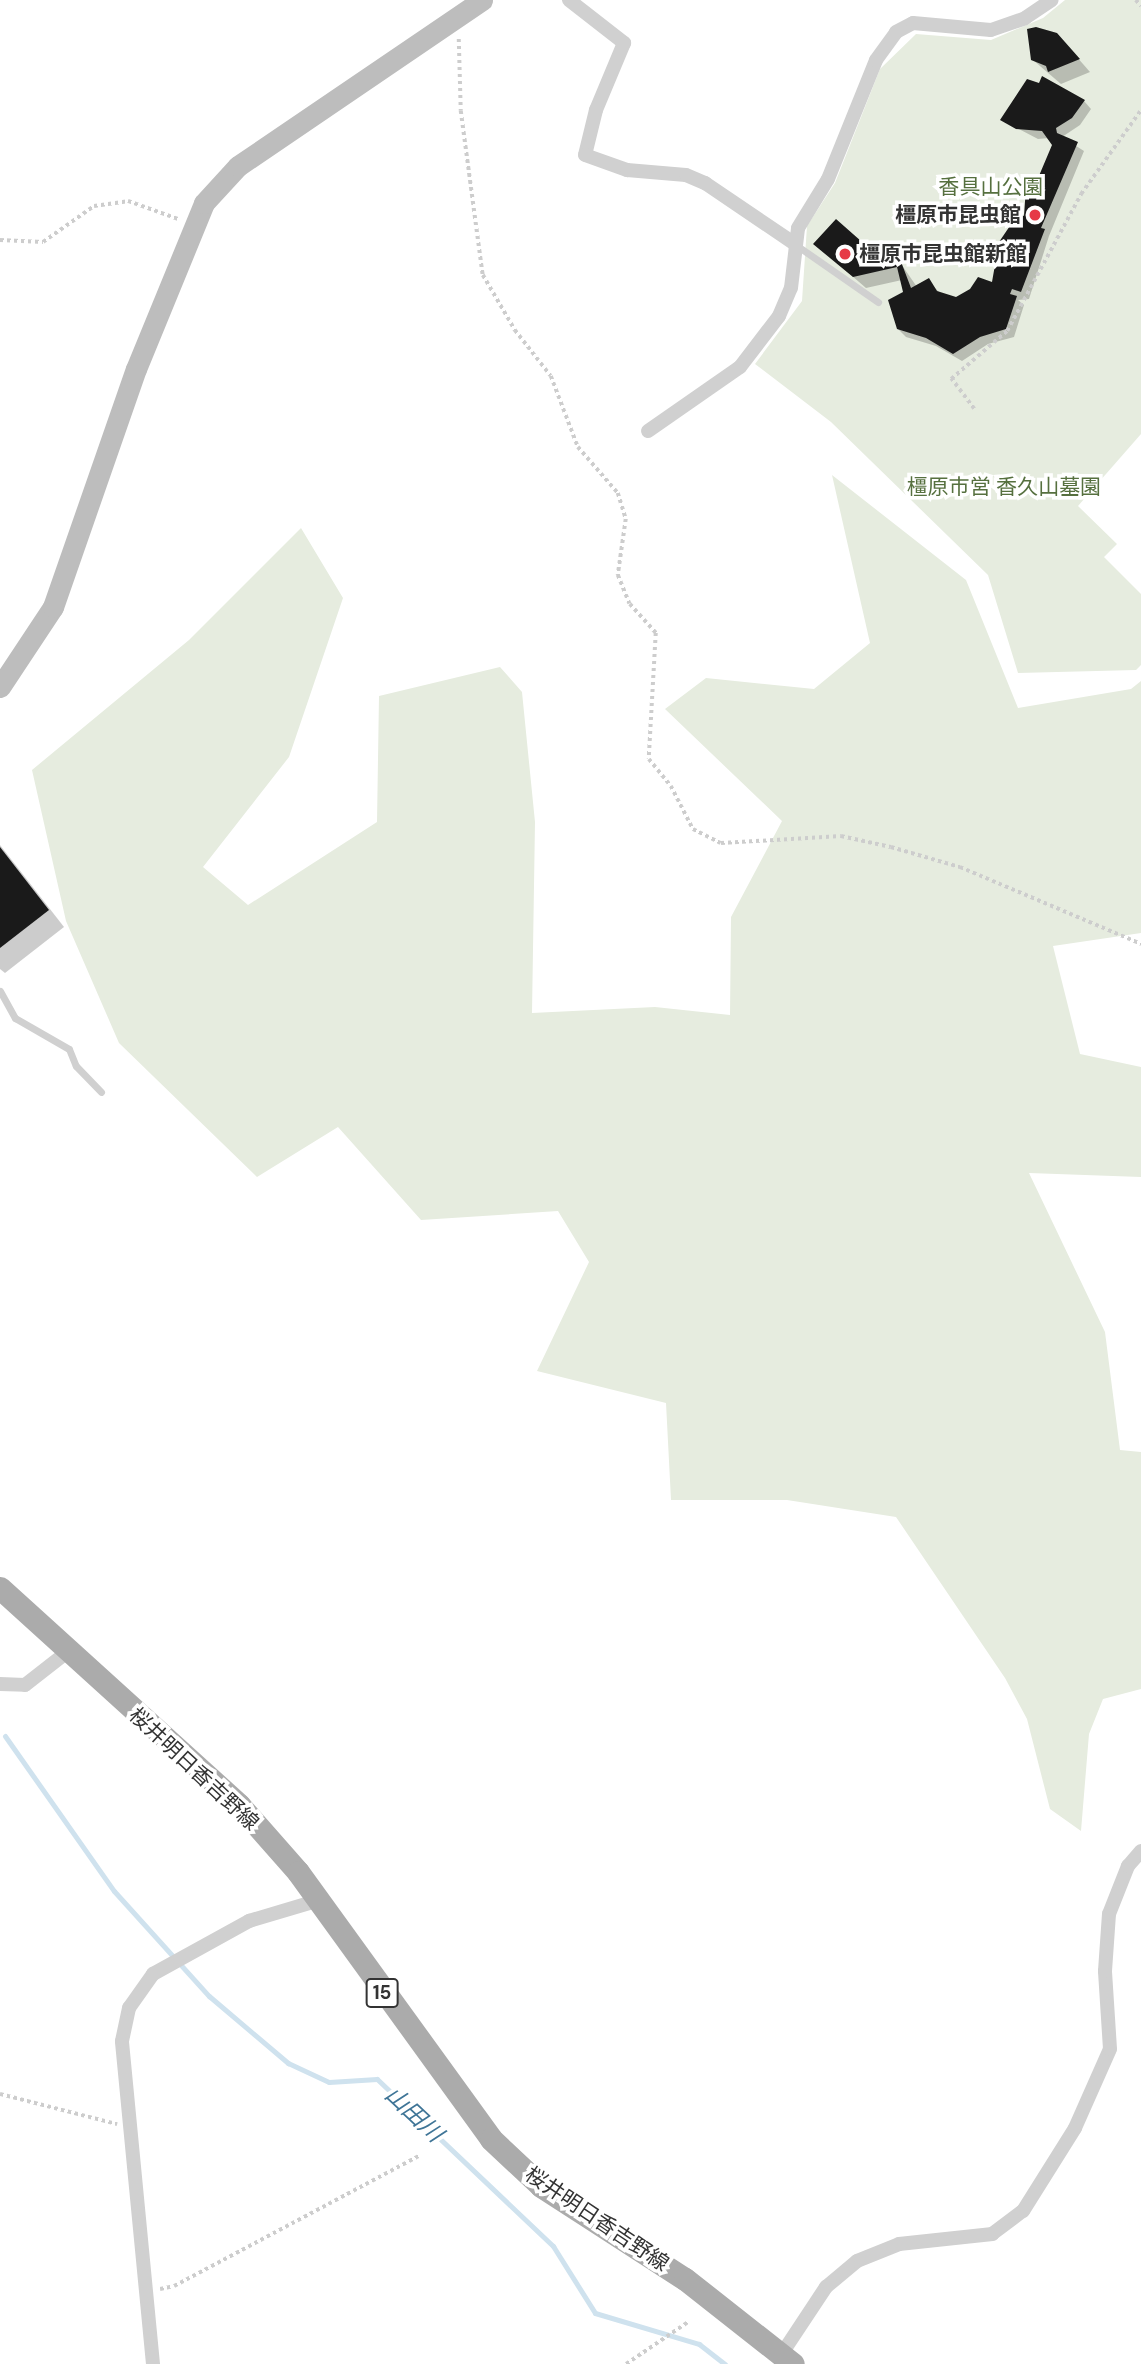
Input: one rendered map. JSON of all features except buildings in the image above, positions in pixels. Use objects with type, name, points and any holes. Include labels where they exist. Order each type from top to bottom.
[{"type":"main road","name":"桜井明日香吉野線","points":[[0,1588],[66,1653],[239,1805],[298,1872],[316,1901],[491,2139],[541,2186],[685,2279],[787,2360]]},
{"type":"street","points":[[0,687],[52,607],[136,369],[193,224],[204,203],[238,166],[482,0]]},
{"type":"street","points":[[569,0],[624,43],[596,110],[585,155],[627,170],[686,175],[705,183],[795,244]]},
{"type":"street","points":[[648,431],[752,355],[786,303],[798,228],[828,178],[876,60],[896,32],[913,23],[991,30],[1025,18],[1052,0]]},
{"type":"street","points":[[0,1684],[25,1685],[66,1653]]},
{"type":"street","points":[[787,2360],[826,2287],[857,2261],[899,2244],[992,2234],[1023,2211],[1075,2128],[1110,2049],[1105,1971],[1109,1914],[1128,1866],[1141,1851]]},
{"type":"street","points":[[153,2364],[132,2128],[121,2041],[136,1992],[153,1974],[249,1921],[316,1901]]},
{"type":"lane","points":[[795,244],[878,302]]},
{"type":"lane","points":[[0,991],[15,1018],[69,1049],[76,1066],[101,1093]]},
{"type":"path","points":[[1136,0],[1141,6]]},
{"type":"path","points":[[458,16],[461,111],[483,275],[515,330],[551,376],[578,447],[618,493],[626,519],[618,575],[630,604],[656,633],[649,759],[671,786],[693,829],[721,844],[815,839],[863,840],[960,867],[1141,944]]},
{"type":"path","points":[[974,409],[951,379],[1006,331],[1081,194],[1141,110]]},
{"type":"path","points":[[0,240],[43,242],[94,206],[128,201],[193,224]]},
{"type":"path","points":[[0,2094],[132,2128]]},
{"type":"path","points":[[147,2292],[174,2287],[419,2156]]},
{"type":"path","points":[[626,2364],[688,2322]]},
{"type":"green space","name":"香具山公園","points":[[1065,0],[1141,0],[1141,434],[1078,506],[1117,544],[1104,557],[1141,594],[1141,665],[1136,670],[1018,673],[988,575],[831,422],[755,364],[802,301],[807,226],[835,183],[880,69],[916,34],[991,40],[1043,18]]},
{"type":"green space","points":[[832,475],[966,580],[1018,708],[1131,689],[1141,681],[1141,933],[1053,946],[1080,1054],[1141,1067],[1141,1177],[1029,1173],[1105,1332],[1120,1450],[1141,1452],[1141,1689],[1103,1699],[1089,1734],[1081,1831],[1050,1809],[1027,1719],[1005,1678],[896,1517],[787,1500],[671,1500],[666,1403],[537,1371],[589,1262],[558,1211],[421,1220],[338,1127],[257,1177],[119,1043],[66,921],[32,770],[189,640],[301,528],[343,598],[289,757],[203,867],[248,905],[377,822],[379,696],[500,667],[522,692],[535,822],[532,1013],[655,1007],[730,1015],[731,917],[782,821],[665,709],[706,678],[814,689],[870,643]]},
{"type":"waterway","name":"山田川","points":[[5,1736],[114,1891],[209,1996],[288,2063],[329,2082],[377,2079],[553,2246],[595,2313],[699,2344],[725,2364]]},
{"type":"place","name":"橿原市昆虫館","points":[[1035,215]]},
{"type":"place","name":"橿原市昆虫館新館","points":[[845,254]]},
{"type":"park label","name":"橿原市営 香久山墓園","points":[[1004,487]]}]
